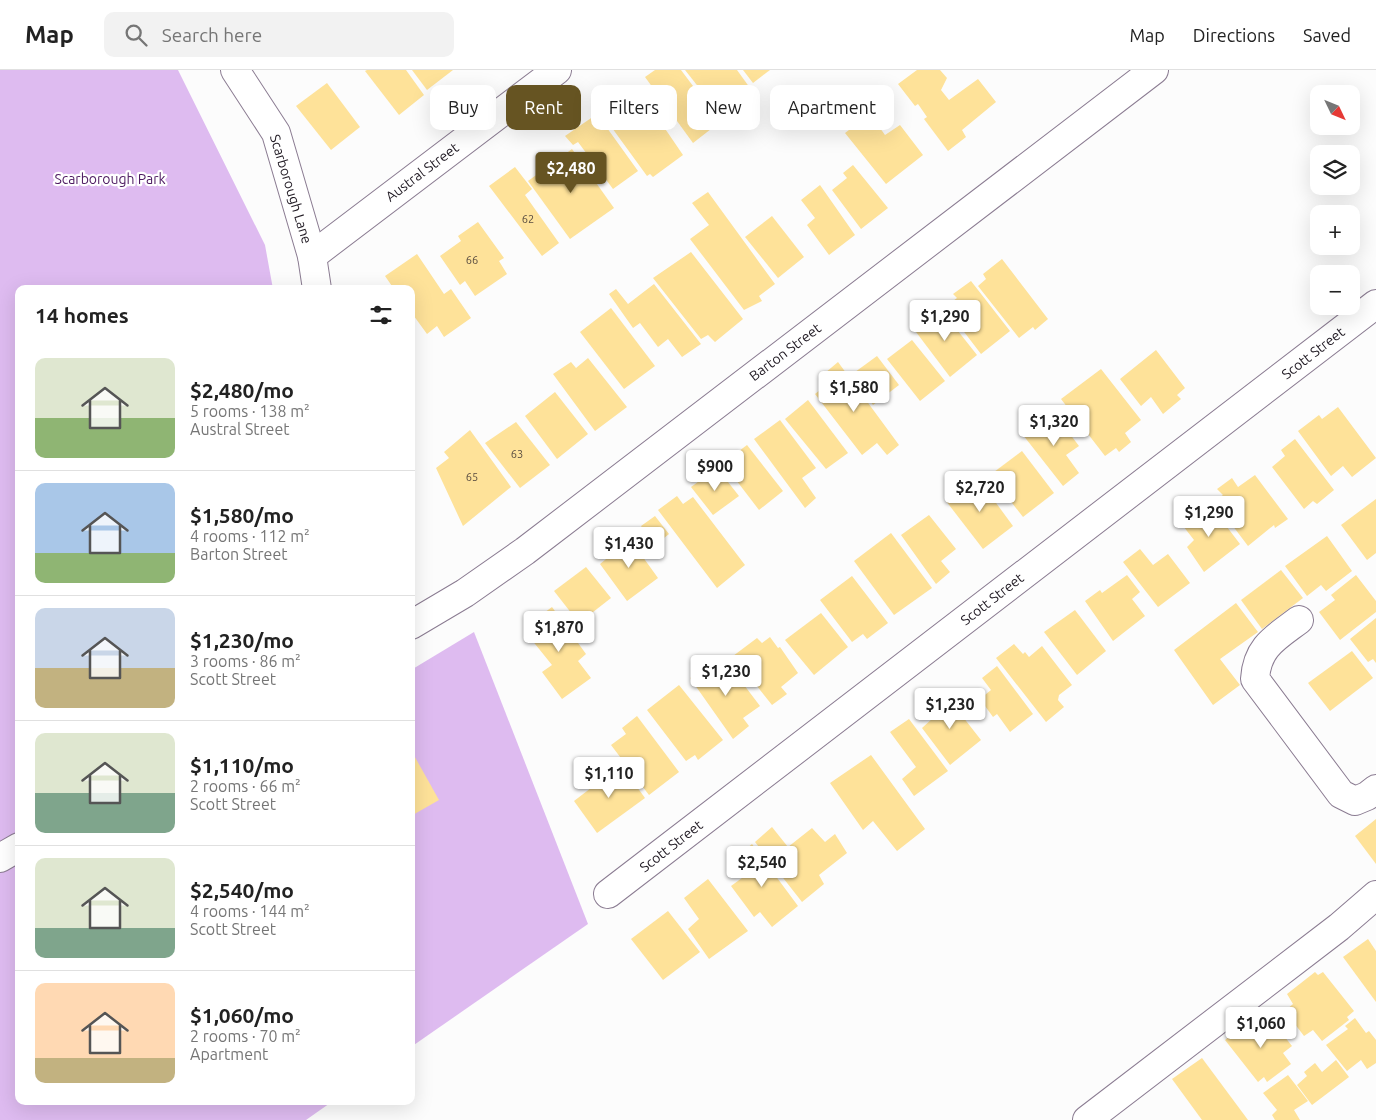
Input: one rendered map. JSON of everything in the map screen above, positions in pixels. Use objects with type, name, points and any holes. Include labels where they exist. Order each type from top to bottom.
[{"type":"street","name":"Scarborough Lane","points":[[235,70],[276,133],[312,256],[316,285]]},
{"type":"street","name":"Austral Street","points":[[312,256],[557,70]]},
{"type":"street","name":"Barton Street","points":[[415,623],[465,593],[525,551],[1154,70]]},
{"type":"street","name":"Scott Street","points":[[608,894],[1376,304]]},
{"type":"street","points":[[1299,620],[1263,649],[1256,664],[1255,679],[1341,794],[1355,801],[1367,796],[1376,789]]},
{"type":"street","points":[[0,858],[15,849]]},
{"type":"street","points":[[1087,1120],[1339,927],[1376,896]]},
{"type":"green space","name":"Scarborough Park","points":[[0,70],[178,70],[265,245],[272,285],[15,285],[15,1105],[327,1105],[306,1120],[0,1120]]},
{"type":"green space","points":[[474,632],[588,924],[415,1044],[415,668]]},
{"type":"building","points":[[406,70],[424,95],[399,115],[365,71]]},
{"type":"building","points":[[412,70],[453,70],[434,85],[430,85],[427,90]]},
{"type":"building","points":[[655,70],[681,70],[692,85],[687,85],[687,130],[710,130],[693,143],[677,121],[677,85],[651,85],[645,77]]},
{"type":"building","points":[[685,70],[737,70],[748,85],[697,85]]},
{"type":"building","points":[[743,70],[770,70],[753,83]]},
{"type":"building","points":[[917,70],[940,70],[947,78],[941,90],[949,100],[978,79],[996,102],[962,130],[966,137],[948,151],[924,119],[927,117],[918,104],[915,106],[898,84]]},
{"type":"building","points":[[327,83],[360,127],[331,150],[296,106]]},
{"type":"building","points":[[591,118],[591,130],[609,130],[638,171],[613,189],[578,142],[573,145],[565,136],[574,130],[581,130],[581,125]]},
{"type":"building","points":[[900,125],[923,155],[886,184],[845,133],[849,130],[881,130],[885,135]]},
{"type":"building","points":[[614,130],[666,130],[683,155],[653,177],[650,174],[647,176]]},
{"type":"building","points":[[572,149],[614,208],[570,239],[528,181]]},
{"type":"building","points":[[853,165],[888,208],[861,229],[832,190],[847,178],[843,173]]},
{"type":"building","points":[[515,167],[532,189],[525,195],[559,243],[542,256],[489,186]]},
{"type":"building","points":[[820,185],[855,235],[829,255],[807,225],[815,218],[801,200]]},
{"type":"building","points":[[708,192],[775,284],[759,296],[762,301],[744,310],[690,239],[709,225],[692,203]]},
{"type":"building","points":[[772,216],[804,257],[778,278],[745,237]]},
{"type":"building","points":[[478,222],[504,258],[499,261],[507,274],[475,296],[465,281],[460,285],[440,256],[461,241],[458,236]]},
{"type":"building","points":[[691,252],[743,319],[715,342],[708,335],[701,339],[653,278]]},
{"type":"building","points":[[417,254],[444,294],[451,289],[471,318],[444,337],[437,326],[427,334],[415,318],[415,285],[391,285],[385,276]]},
{"type":"building","points":[[1002,259],[1048,319],[1035,330],[1033,327],[1019,338],[978,286],[986,279],[983,274]]},
{"type":"building","points":[[971,281],[1010,331],[981,354],[945,307],[957,298],[953,294]]},
{"type":"building","points":[[654,284],[701,344],[682,357],[668,339],[658,347],[640,323],[633,328],[609,294],[616,289],[628,304]]},
{"type":"building","points":[[939,307],[977,355],[950,377],[913,328]]},
{"type":"building","points":[[611,308],[655,366],[624,389],[580,332]]},
{"type":"building","points":[[912,340],[945,381],[920,401],[887,359]]},
{"type":"building","points":[[1156,350],[1185,388],[1177,395],[1181,399],[1163,414],[1151,397],[1141,406],[1120,379]]},
{"type":"building","points":[[877,356],[899,385],[873,405],[851,375]]},
{"type":"building","points":[[588,358],[627,407],[595,431],[553,374],[571,362],[576,368]]},
{"type":"building","points":[[838,362],[899,445],[887,455],[877,443],[862,455],[815,394],[831,381],[825,373]]},
{"type":"building","points":[[1101,369],[1141,420],[1125,433],[1131,442],[1119,452],[1116,448],[1105,456],[1061,399]]},
{"type":"building","points":[[555,392],[588,434],[557,459],[525,416]]},
{"type":"building","points":[[808,400],[848,453],[826,469],[785,419]]},
{"type":"building","points":[[1338,407],[1376,458],[1352,477],[1343,466],[1331,476],[1298,431],[1319,415],[1322,419]]},
{"type":"building","points":[[1054,413],[1079,446],[1066,455],[1079,473],[1063,486],[1023,435]]},
{"type":"building","points":[[780,420],[816,468],[802,478],[816,498],[805,508],[754,439]]},
{"type":"building","points":[[516,422],[550,465],[520,488],[485,443]]},
{"type":"building","points":[[470,430],[511,487],[463,526],[436,468],[449,458],[444,452]]},
{"type":"building","points":[[1295,439],[1334,490],[1317,504],[1313,501],[1304,509],[1272,467],[1285,456],[1281,450]]},
{"type":"building","points":[[747,445],[783,491],[759,510],[723,463]]},
{"type":"building","points":[[1022,451],[1054,493],[1023,517],[990,475]]},
{"type":"building","points":[[717,468],[739,496],[713,515],[691,487]]},
{"type":"building","points":[[1255,475],[1288,519],[1275,528],[1274,525],[1248,546],[1214,501],[1223,495],[1217,489],[1232,478],[1238,487]]},
{"type":"building","points":[[977,477],[1013,526],[983,549],[946,501]]},
{"type":"building","points":[[677,496],[683,504],[693,497],[745,565],[717,588],[658,510]]},
{"type":"building","points":[[1376,499],[1376,553],[1367,560],[1341,525]]},
{"type":"building","points":[[1211,506],[1240,544],[1204,572],[1187,547],[1194,540],[1180,522],[1196,509],[1200,514]]},
{"type":"building","points":[[929,515],[956,549],[941,561],[950,572],[936,584],[901,535]]},
{"type":"building","points":[[655,516],[669,534],[644,554],[633,539],[643,529],[641,526]]},
{"type":"building","points":[[891,533],[932,588],[894,615],[854,561]]},
{"type":"building","points":[[627,535],[658,578],[627,601],[600,564],[617,550],[613,546]]},
{"type":"building","points":[[1327,536],[1352,571],[1326,591],[1321,585],[1307,596],[1285,566]]},
{"type":"building","points":[[1140,549],[1153,565],[1168,554],[1190,583],[1158,607],[1123,562]]},
{"type":"building","points":[[586,567],[611,598],[579,623],[554,591]]},
{"type":"building","points":[[1281,570],[1303,598],[1262,629],[1241,600]]},
{"type":"building","points":[[1127,575],[1140,592],[1132,599],[1145,616],[1113,641],[1085,601],[1100,590],[1102,593]]},
{"type":"building","points":[[1356,575],[1376,601],[1376,612],[1340,640],[1319,612],[1335,600],[1331,595]]},
{"type":"building","points":[[852,576],[888,623],[867,639],[863,634],[852,642],[820,600]]},
{"type":"building","points":[[1236,603],[1258,632],[1220,659],[1240,685],[1213,705],[1174,650]]},
{"type":"building","points":[[552,607],[586,654],[578,661],[591,678],[562,699],[542,672],[552,665],[527,634],[537,626],[533,621]]},
{"type":"building","points":[[1075,610],[1106,651],[1077,675],[1044,632]]},
{"type":"building","points":[[821,613],[848,647],[814,675],[785,640]]},
{"type":"building","points":[[1376,618],[1376,663],[1373,659],[1368,662],[1350,639]]},
{"type":"building","points":[[770,637],[778,648],[780,647],[798,673],[781,687],[787,694],[772,705],[733,656],[757,638],[762,643]]},
{"type":"building","points":[[1014,644],[1023,654],[1025,652],[1029,657],[1042,646],[1072,685],[1059,695],[1058,700],[1064,707],[1046,722],[996,658]]},
{"type":"building","points":[[1352,651],[1373,678],[1330,711],[1308,683]]},
{"type":"building","points":[[714,660],[719,667],[725,662],[739,683],[741,681],[760,706],[743,718],[749,726],[733,739],[690,678]]},
{"type":"building","points":[[997,666],[1033,714],[1010,732],[997,714],[993,717],[980,699],[991,690],[982,678]]},
{"type":"building","points":[[679,685],[723,740],[698,760],[695,755],[686,761],[647,710]]},
{"type":"building","points":[[945,694],[981,740],[950,765],[922,728],[933,718],[926,709]]},
{"type":"building","points":[[637,716],[679,772],[649,795],[611,745],[626,734],[622,728]]},
{"type":"building","points":[[909,719],[948,771],[914,796],[902,779],[916,767],[890,732]]},
{"type":"building","points":[[871,755],[925,829],[897,851],[873,821],[863,830],[830,783]]},
{"type":"building","points":[[415,757],[439,800],[415,814]]},
{"type":"building","points":[[621,765],[645,798],[597,833],[574,801]]},
{"type":"building","points":[[1376,819],[1376,864],[1355,836]]},
{"type":"building","points":[[772,827],[788,847],[812,828],[825,842],[835,834],[847,853],[819,875],[824,884],[802,902],[755,842]]},
{"type":"building","points":[[752,844],[798,906],[772,927],[760,912],[754,917],[731,886],[746,875],[734,859]]},
{"type":"building","points":[[708,879],[748,931],[709,959],[688,929],[699,919],[684,898]]},
{"type":"building","points":[[668,911],[700,952],[663,980],[631,939]]},
{"type":"building","points":[[1368,939],[1376,951],[1376,1002],[1343,957]]},
{"type":"building","points":[[1315,972],[1318,975],[1323,972],[1354,1011],[1347,1017],[1349,1020],[1322,1041],[1313,1030],[1304,1036],[1285,1011],[1293,1004],[1287,994]]},
{"type":"building","points":[[1256,1016],[1265,1027],[1273,1022],[1292,1046],[1283,1053],[1291,1064],[1267,1082],[1264,1077],[1258,1082],[1225,1040]]},
{"type":"building","points":[[1355,1018],[1366,1033],[1369,1031],[1376,1040],[1376,1063],[1367,1069],[1361,1060],[1347,1071],[1326,1045],[1348,1029],[1345,1026]]},
{"type":"building","points":[[1202,1058],[1248,1120],[1202,1120],[1172,1079]]},
{"type":"building","points":[[1336,1060],[1349,1077],[1312,1105],[1297,1085],[1307,1076],[1304,1072],[1315,1063],[1322,1072]]},
{"type":"building","points":[[1288,1075],[1308,1101],[1294,1110],[1300,1120],[1275,1120],[1272,1115],[1277,1110],[1263,1093]]}]
